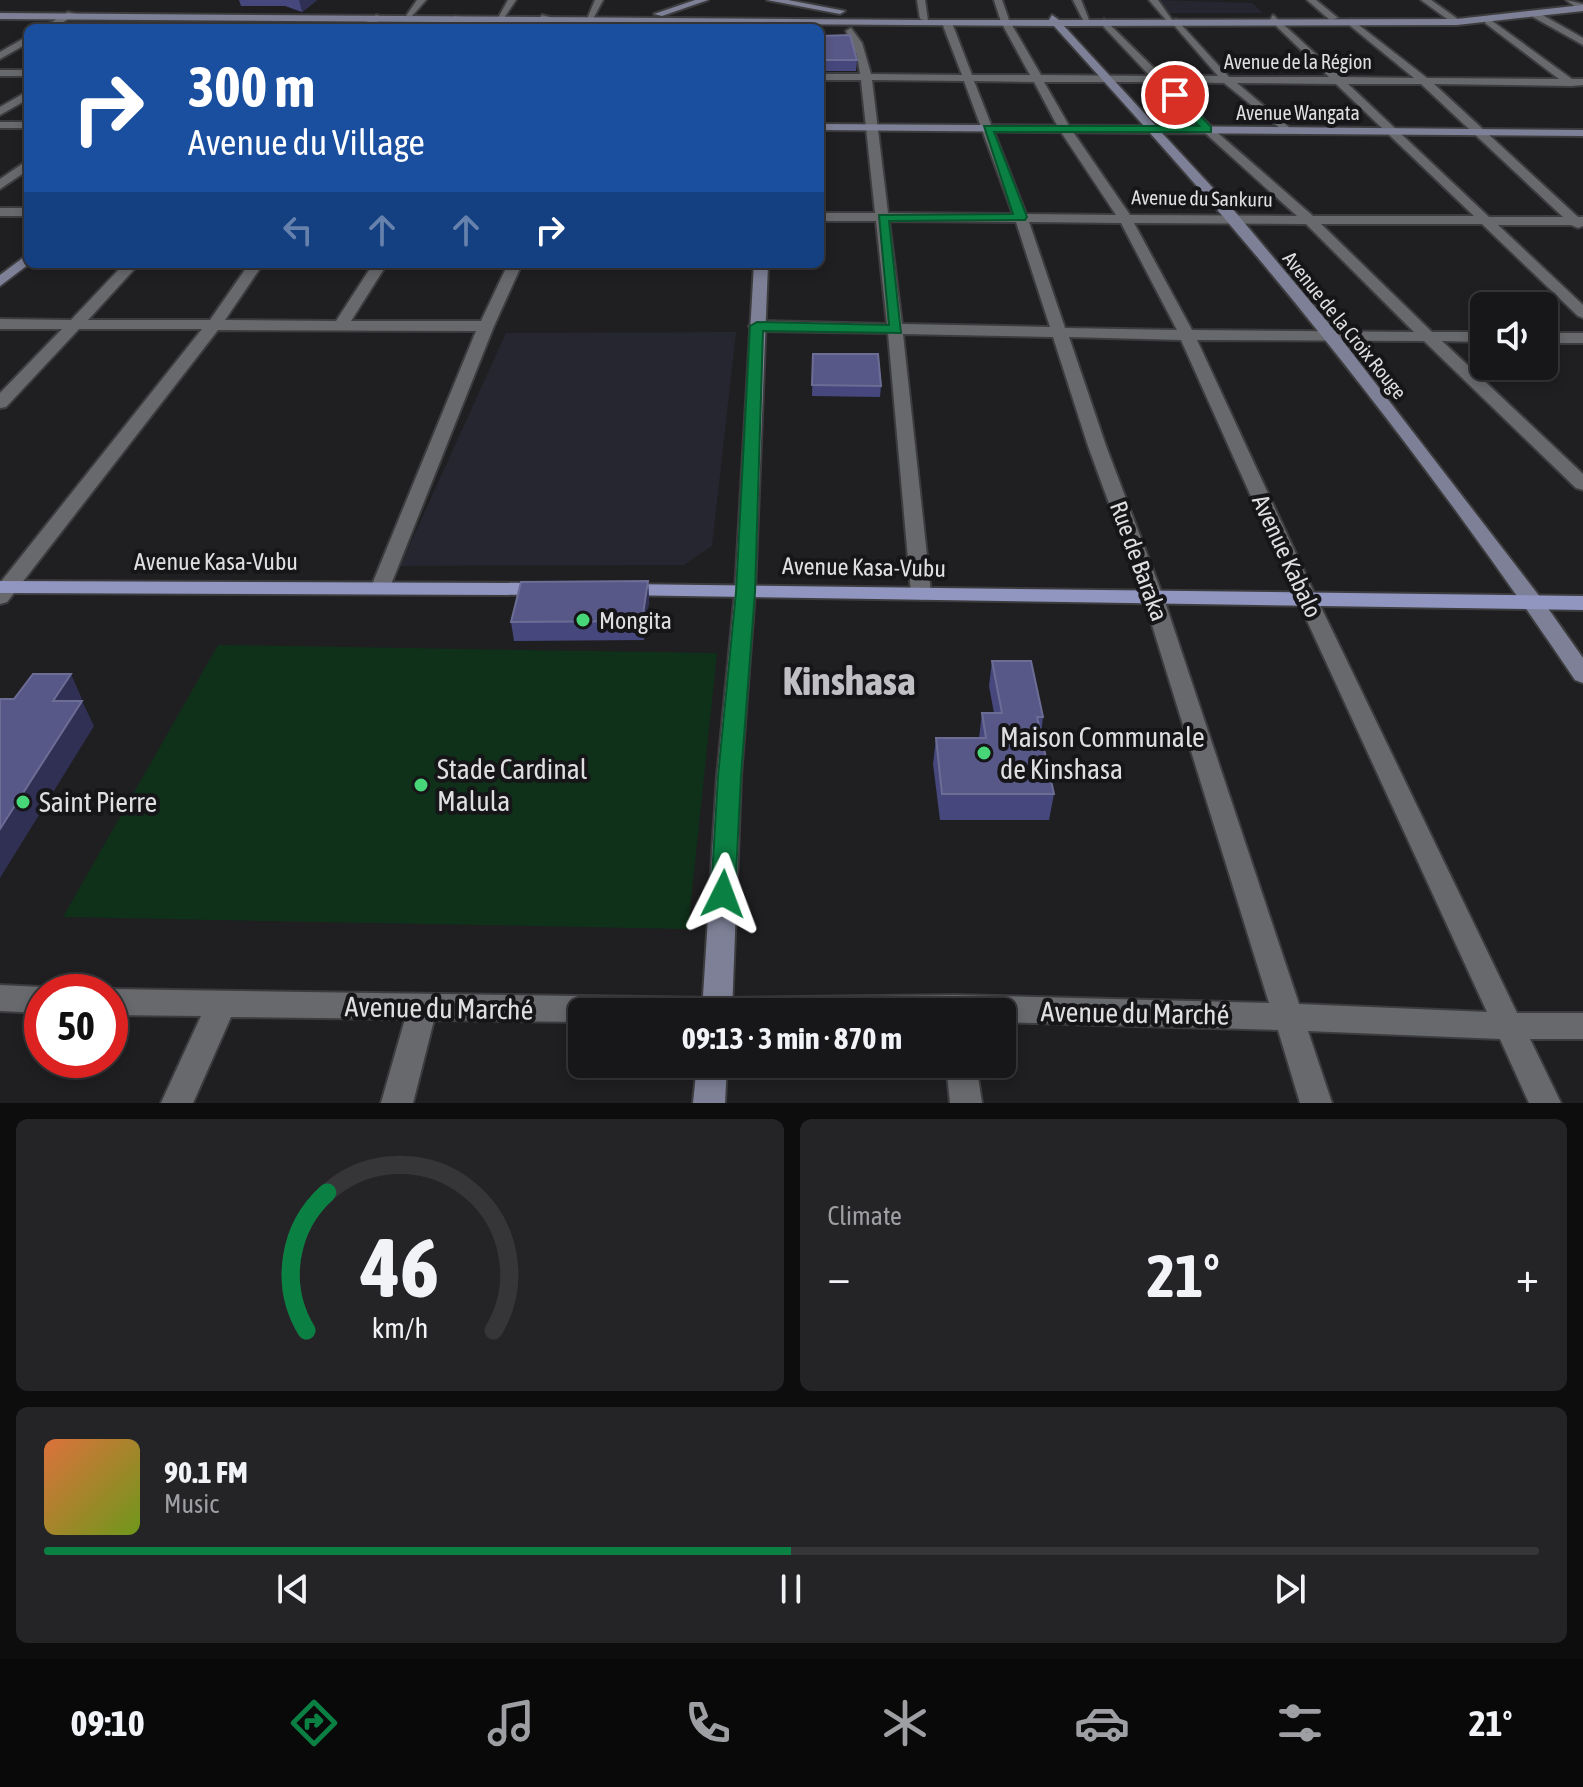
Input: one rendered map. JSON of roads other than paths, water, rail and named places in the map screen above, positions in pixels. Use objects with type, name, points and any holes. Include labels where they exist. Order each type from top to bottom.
[{"type":"main road","points":[[639,17],[704,0]]},
{"type":"main road","points":[[771,0],[830,15],[880,20],[947,23],[1172,20]]},
{"type":"main road","points":[[685,3],[685,22]]},
{"type":"main road","points":[[1054,20],[1455,20],[1582,7]]},
{"type":"main road","points":[[1275,20],[1330,16],[1488,21],[1582,7]]},
{"type":"main road","points":[[844,33],[923,9],[1006,20]]},
{"type":"main road","points":[[298,24],[311,13],[591,24]]},
{"type":"main road","points":[[0,15],[409,14],[501,16],[541,22],[590,17],[639,17],[685,22]]},
{"type":"main road","points":[[639,24],[763,22],[830,15]]},
{"type":"main road","name":"Avenue de la Croix Rouge","points":[[1054,20],[1149,129],[1232,217],[1330,335],[1533,602],[1583,675]]},
{"type":"main road","name":"Avenue Wangata","points":[[824,127],[1583,133]]},
{"type":"main road","points":[[0,282],[24,261]]},
{"type":"main road","points":[[718,998],[729,776],[745,592],[761,268]]},
{"type":"main road","name":"Avenue Kasa-Vubu","points":[[3,590],[381,587],[571,590]]},
{"type":"main road","name":"Avenue Kasa-Vubu","points":[[603,590],[1583,603]]},
{"type":"main road","points":[[709,1103],[711,1078]]},
{"type":"street","points":[[409,14],[422,0]]},
{"type":"street","points":[[501,16],[512,0]]},
{"type":"street","points":[[590,17],[599,0]]},
{"type":"street","name":"Avenue Kabalo","points":[[998,0],[1065,129],[1124,216],[1187,335],[1307,599],[1545,1103]]},
{"type":"street","points":[[1077,0],[1086,18]]},
{"type":"street","points":[[1153,0],[1226,79],[1286,130]]},
{"type":"street","points":[[1311,0],[1330,16]]},
{"type":"street","points":[[1425,0],[1455,20]]},
{"type":"street","points":[[1570,0],[1582,7]]},
{"type":"street","points":[[53,24],[68,15]]},
{"type":"street","points":[[1536,15],[1583,42]]},
{"type":"street","points":[[369,24],[379,17]]},
{"type":"street","points":[[450,24],[458,18]]},
{"type":"street","points":[[1275,20],[1583,313]]},
{"type":"street","points":[[1488,21],[1583,92]]},
{"type":"street","points":[[1104,22],[1208,130],[1310,220],[1583,484]]},
{"type":"street","points":[[1351,22],[1423,80],[1580,223]]},
{"type":"street","name":"Rue de Baraka","points":[[947,23],[1021,217],[1097,446],[1154,599],[1316,1103]]},
{"type":"street","points":[[844,33],[866,77],[896,330],[921,593]]},
{"type":"street","points":[[0,56],[24,41]]},
{"type":"street","points":[[0,73],[24,73]]},
{"type":"street","name":"Avenue de la Région","points":[[824,77],[1583,82]]},
{"type":"street","points":[[0,112],[24,97]]},
{"type":"street","points":[[2,126],[24,125]]},
{"type":"street","points":[[0,185],[24,167]]},
{"type":"street","points":[[0,212],[24,212]]},
{"type":"street","name":"Avenue du Sankuru","points":[[824,217],[1124,216],[1580,223]]},
{"type":"street","points":[[0,403],[128,268]]},
{"type":"street","points":[[3,590],[214,325],[253,268]]},
{"type":"street","points":[[342,323],[377,268]]},
{"type":"street","points":[[381,587],[486,326],[513,268]]},
{"type":"street","points":[[0,324],[342,323],[486,326]]},
{"type":"street","points":[[757,326],[1187,335],[1470,337]]},
{"type":"street","points":[[1558,338],[1583,338]]},
{"type":"street","points":[[0,998],[24,999]]},
{"type":"street","name":"Avenue du Marché","points":[[128,1002],[568,1010]]},
{"type":"street","points":[[177,1103],[221,1005]]},
{"type":"street","points":[[397,1103],[422,1009]]},
{"type":"street","name":"Avenue du Marché","points":[[1016,1011],[1583,1026]]},
{"type":"street","points":[[963,1078],[966,1103]]},
{"type":"place","name":"Mongita","points":[[583,620]]},
{"type":"place","name":"Maison Communale de Kinshasa","points":[[984,753]]},
{"type":"place","name":"Stade Cardinal Malula","points":[[421,785]]},
{"type":"place","name":"Saint Pierre","points":[[23,802]]},
{"type":"district","name":"Kinshasa","points":[[849,680]]}]
